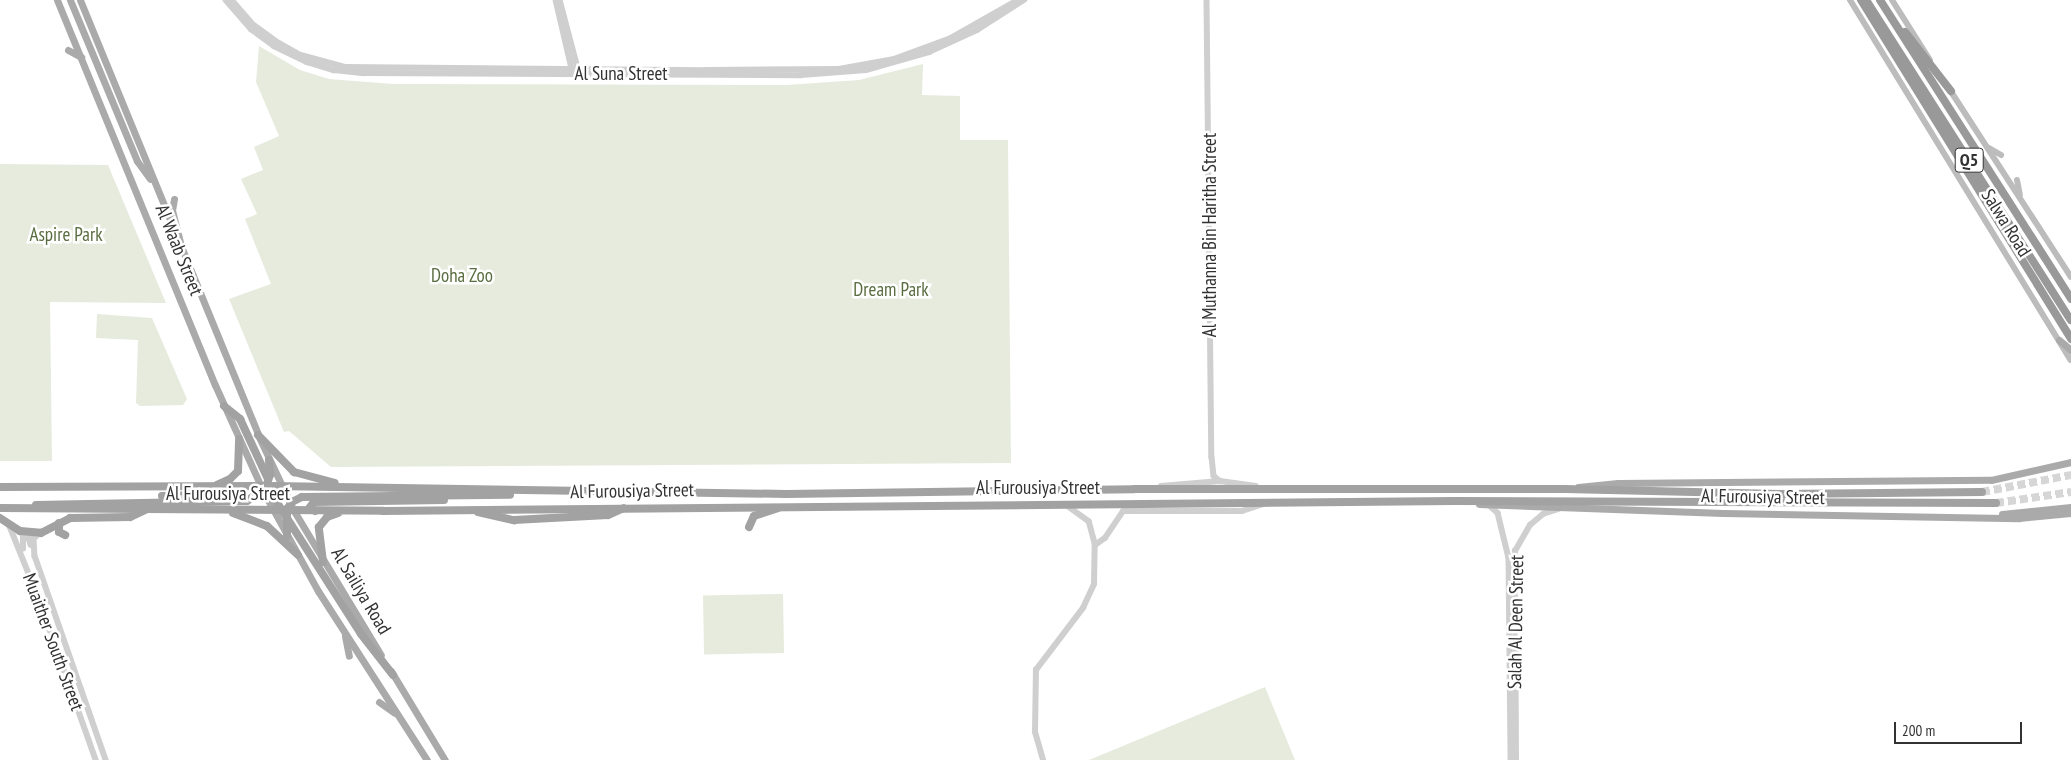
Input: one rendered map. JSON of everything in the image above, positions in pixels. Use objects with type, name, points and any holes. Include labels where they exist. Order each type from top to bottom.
[{"type":"highway","points":[[1861,0],[2069,336]]},
{"type":"highway","name":"Salwa Road","points":[[1866,0],[2071,320]]},
{"type":"highway","points":[[1882,2],[1951,91]]},
{"type":"highway","name":"Salwa Road","points":[[1882,2],[2071,298]]},
{"type":"highway","points":[[224,406],[240,419],[266,487],[288,510],[361,634],[393,675]]},
{"type":"highway","points":[[258,435],[298,474],[356,487]]},
{"type":"highway","points":[[208,487],[228,481],[237,473],[240,462],[239,439]]},
{"type":"highway","points":[[266,487],[269,460]]},
{"type":"highway","name":"Al Furousiya Street","points":[[0,487],[356,487],[786,494],[1134,489],[1306,491],[1565,489],[1780,494],[1982,492]]},
{"type":"highway","points":[[14,508],[241,494],[243,490],[238,487]]},
{"type":"highway","points":[[113,501],[244,501],[266,487]]},
{"type":"highway","points":[[288,510],[306,497],[493,495],[576,491]]},
{"type":"highway","points":[[315,511],[310,507],[314,502],[420,502],[493,495]]},
{"type":"highway","name":"Al Furousiya Street","points":[[0,508],[227,511],[469,510],[514,520],[608,514],[625,507],[787,505],[1454,501],[1996,503]]},
{"type":"highway","points":[[749,525],[760,514],[787,505]]},
{"type":"highway","points":[[0,518],[20,531],[40,533],[72,518],[133,516],[145,510]]},
{"type":"highway","points":[[287,536],[288,510]]},
{"type":"highway","points":[[227,511],[266,526],[298,555]]},
{"type":"highway","points":[[323,562],[318,538],[320,525],[330,515],[350,511]]},
{"type":"highway","points":[[59,523],[58,530],[65,536]]},
{"type":"main road","name":"Al Waab Street","points":[[58,0],[224,406],[239,439],[266,487],[274,511]]},
{"type":"main road","points":[[66,0],[95,69],[105,82]]},
{"type":"main road","points":[[70,0],[140,167],[152,181]]},
{"type":"main road","name":"Al Waab Street","points":[[80,0],[152,181],[258,435]]},
{"type":"main road","name":"Salwa Road","points":[[1850,0],[2071,360]]},
{"type":"main road","name":"Salwa Road","points":[[1894,1],[2071,277]]},
{"type":"main road","points":[[68,50],[81,57]]},
{"type":"main road","points":[[1986,146],[2000,155]]},
{"type":"main road","points":[[2018,180],[2021,199]]},
{"type":"main road","points":[[174,199],[172,210],[182,238],[181,249]]},
{"type":"main road","points":[[2059,340],[2071,350]]},
{"type":"main road","name":"Al Sailiya Road","points":[[258,435],[282,487],[288,510],[323,562],[445,760]]},
{"type":"main road","name":"Al Furousiya Street","points":[[1565,489],[1618,483],[1977,480],[2028,474],[2069,463]]},
{"type":"main road","name":"Al Furousiya Street","points":[[1454,501],[1561,509],[2031,518],[2071,513]]},
{"type":"main road","points":[[1976,516],[2071,506]]},
{"type":"main road","name":"Al Sailiya Road","points":[[274,511],[344,631],[427,760]]},
{"type":"main road","points":[[344,631],[349,656]]},
{"type":"main road","points":[[379,702],[400,717]]},
{"type":"street","name":"Al Suna Street","points":[[226,0],[251,29],[274,46],[307,62],[334,70],[364,74],[576,72],[839,74],[895,64],[943,47],[977,30],[1024,0]]},
{"type":"street","name":"Al Suna Street","points":[[232,0],[254,25],[278,43],[326,63],[367,69],[576,72]]},
{"type":"street","points":[[556,0],[576,72]]},
{"type":"street","points":[[560,0],[576,72]]},
{"type":"street","name":"Al Suna Street","points":[[735,72],[839,68],[894,58],[951,38],[1018,0]]},
{"type":"street","name":"Al Muthanna Bin Haritha Street","points":[[1207,0],[1212,471]]},
{"type":"street","points":[[1212,471],[1214,478],[1220,481]]},
{"type":"street","points":[[1201,481],[1209,479],[1212,471]]},
{"type":"street","name":"Al Furousiya Street","points":[[1134,489],[1201,481],[1220,481],[1306,491]]},
{"type":"street","name":"Al Furousiya Street","points":[[1095,545],[1108,534],[1119,514],[1128,510],[1242,511],[1266,502]]},
{"type":"street","points":[[1043,760],[1035,732],[1035,675],[1091,594],[1095,545],[1088,521],[1062,504]]},
{"type":"street","name":"Salah Al Deen Street","points":[[1489,505],[1498,513],[1502,538],[1508,552],[1511,760]]},
{"type":"street","name":"Salah Al Deen Street","points":[[1516,760],[1515,551],[1530,524],[1546,512],[1561,509]]},
{"type":"street","name":"Muaither South Street","points":[[9,524],[29,572],[96,760]]},
{"type":"street","name":"Muaither South Street","points":[[40,533],[34,539],[35,556],[106,760]]},
{"type":"street","points":[[29,572],[21,543],[24,538],[30,539],[35,556]]},
{"type":"street","points":[[1508,552],[1515,551]]},
{"type":"green space","name":"Doha Zoo","points":[[259,46],[300,70],[329,79],[393,84],[787,85],[859,80],[923,64],[922,95],[960,96],[960,140],[1008,140],[1011,463],[331,467],[289,431],[284,432],[229,299],[271,284],[245,219],[257,214],[241,179],[263,170],[254,147],[279,136],[256,82]]},
{"type":"green space","name":"Aspire Park","points":[[0,164],[108,165],[166,303],[50,302],[52,461],[0,461]]},
{"type":"green space","points":[[97,314],[152,318],[187,399],[183,405],[140,406],[136,403],[138,340],[96,338]]},
{"type":"green space","points":[[783,594],[784,653],[704,654],[703,595]]},
{"type":"green space","points":[[1265,687],[1295,760],[1089,760]]},
{"type":"tunnel","points":[[1982,492],[2071,475]]},
{"type":"tunnel","points":[[1996,503],[2071,492]]},
{"type":"park label","name":"Dream Park","points":[[891,290]]}]
